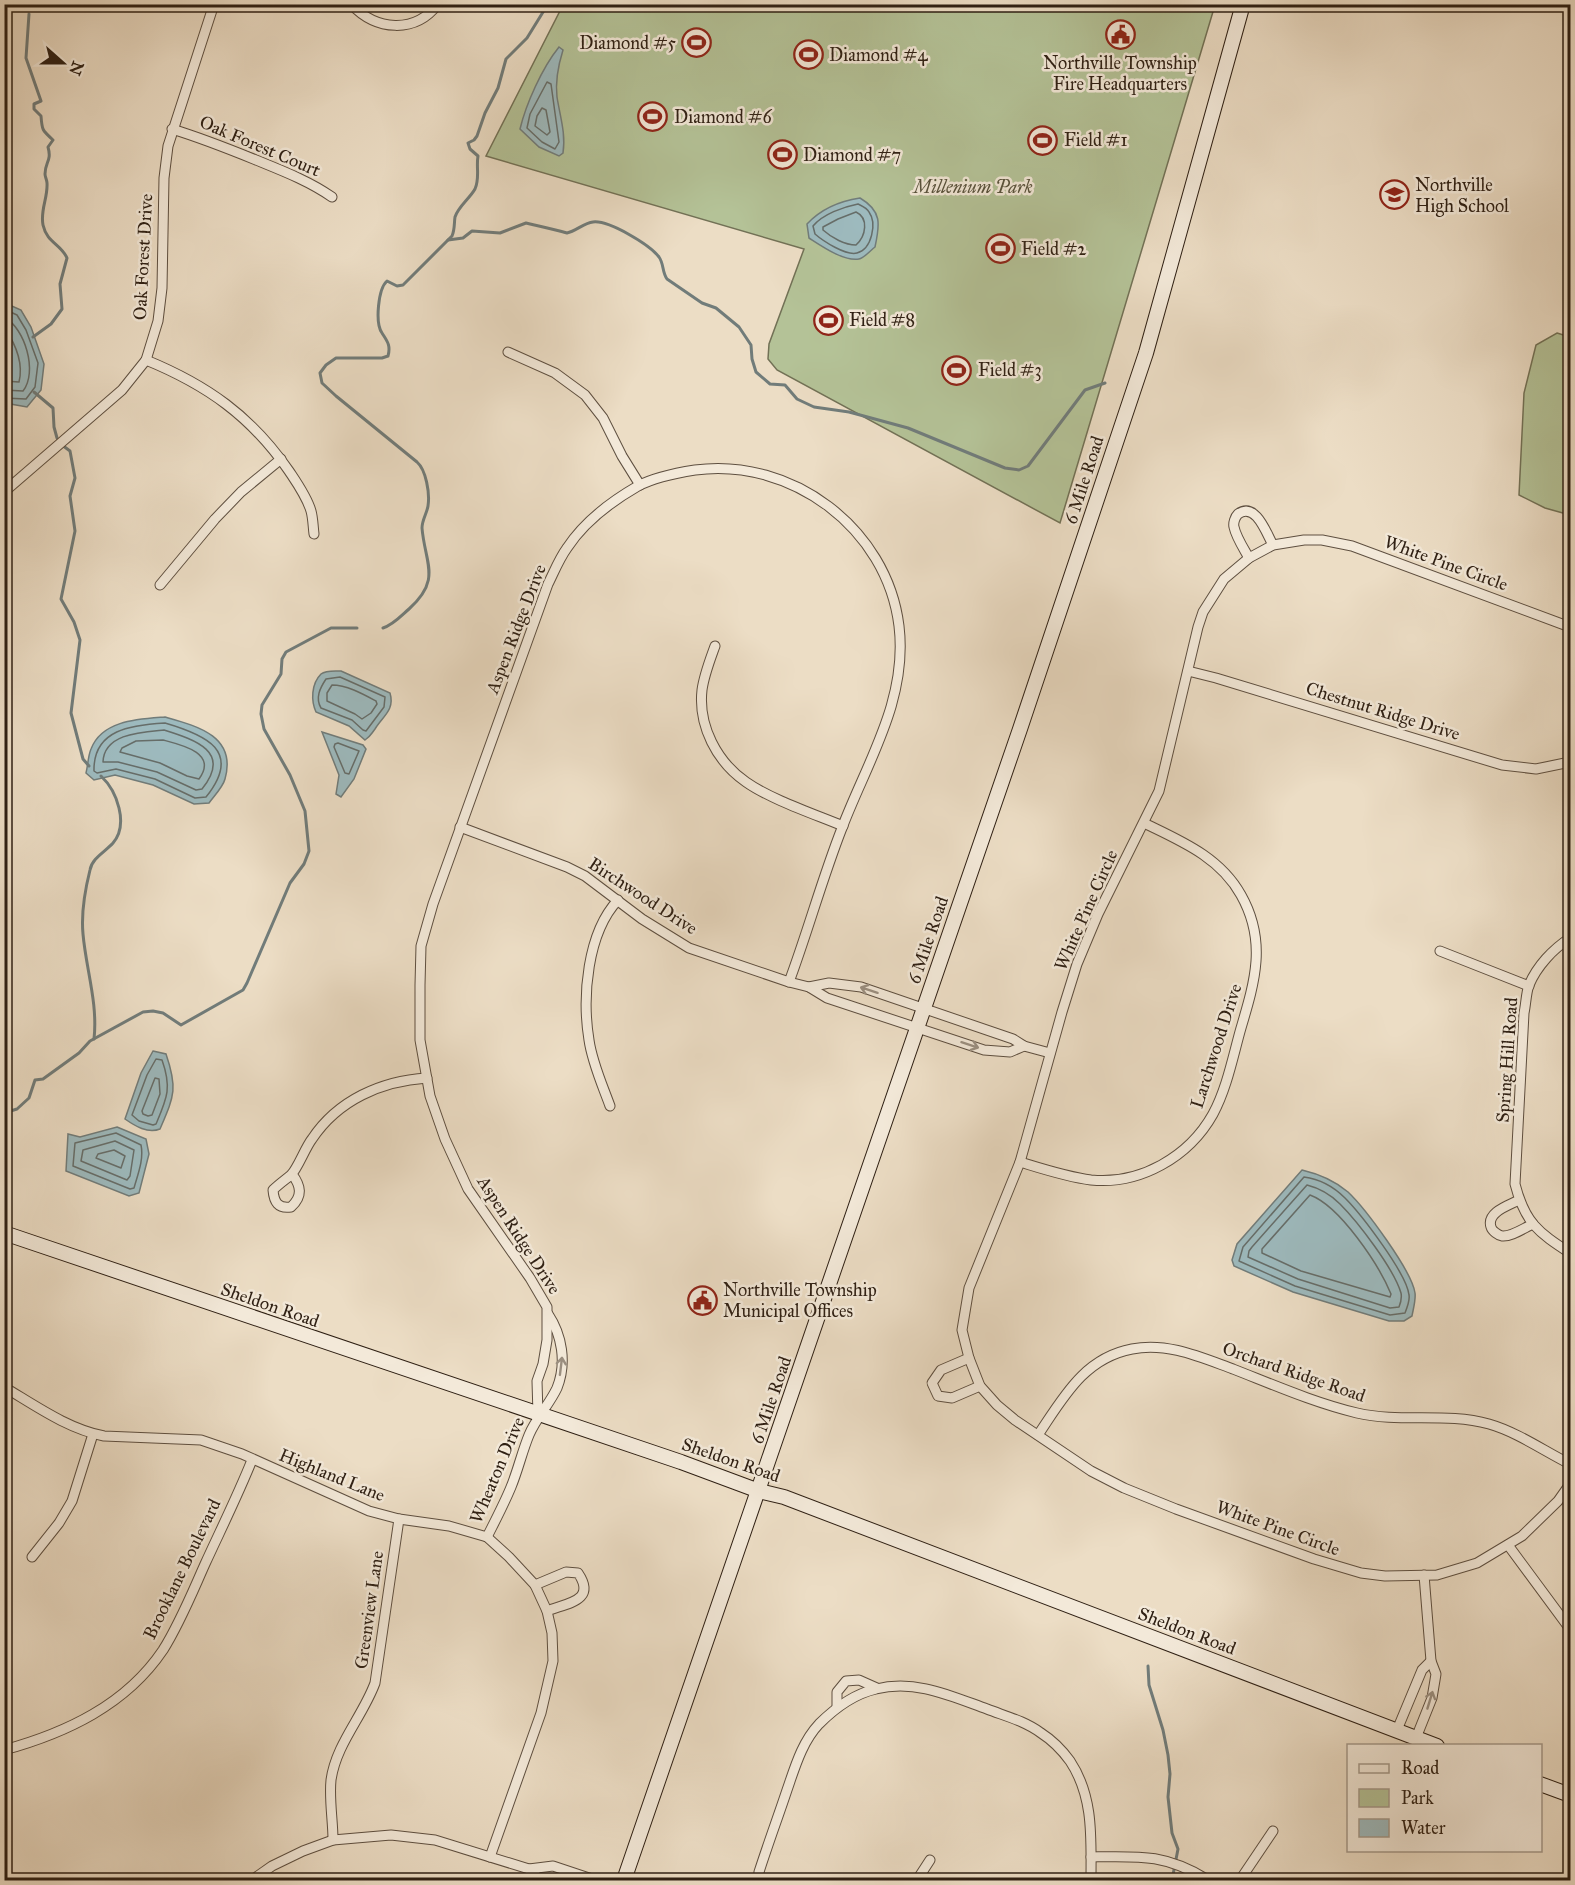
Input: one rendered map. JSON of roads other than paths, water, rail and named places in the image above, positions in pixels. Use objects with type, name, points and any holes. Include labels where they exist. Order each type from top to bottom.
[{"type":"street","name":"Oak Forest Drive","points":[[4,492],[122,390],[146,360],[154,339],[160,310],[164,178],[172,129],[214,4]]},
{"type":"street","points":[[351,4],[374,20],[392,26],[412,24],[429,15],[438,4]]},
{"type":"street","name":"6 Mile Road","points":[[624,1881],[1054,630],[1146,353],[1243,4]]},
{"type":"street","name":"Oak Forest Court","points":[[172,129],[213,142],[283,171],[313,184],[332,197]]},
{"type":"street","points":[[508,352],[555,373],[585,394],[603,418],[640,485]]},
{"type":"street","points":[[146,360],[180,374],[230,405],[256,428],[298,484],[310,510],[314,534]]},
{"type":"street","points":[[160,585],[215,519],[241,492],[281,459]]},
{"type":"street","name":"Aspen Ridge Drive","points":[[538,1415],[556,1389],[562,1354],[558,1329],[530,1278],[468,1189],[445,1139],[430,1096],[420,1040],[421,946],[460,827],[548,584],[567,548],[587,524],[610,504],[640,485],[669,475],[706,469],[744,470],[759,472],[800,488],[830,507],[859,535],[878,562],[891,590],[897,614],[900,642],[899,672],[894,700],[876,752],[843,826],[816,898],[789,982]]},
{"type":"street","points":[[1249,558],[1234,528],[1236,518],[1240,513],[1249,512],[1259,518],[1273,545]]},
{"type":"street","name":"White Pine Circle","points":[[1570,627],[1345,544],[1323,540],[1304,540],[1273,545],[1249,558],[1224,579],[1210,598],[1198,627],[1159,791],[1086,940],[1068,992],[1020,1162],[969,1288],[962,1330],[969,1358],[980,1386],[997,1405],[1091,1471],[1124,1488],[1314,1559],[1361,1574],[1437,1575],[1477,1563],[1522,1536],[1538,1523],[1558,1502],[1570,1484]]},
{"type":"street","points":[[715,646],[702,688],[701,706],[705,726],[720,756],[746,782],[843,826]]},
{"type":"street","name":"Chestnut Ridge Drive","points":[[1188,671],[1502,765],[1536,769],[1570,762]]},
{"type":"street","name":"Larchwood Drive","points":[[1020,1162],[1093,1180],[1138,1175],[1179,1154],[1205,1126],[1218,1102],[1255,976],[1257,946],[1253,926],[1242,896],[1219,867],[1194,848],[1144,822]]},
{"type":"street","name":"Birchwood Drive","points":[[460,827],[567,867],[585,876],[642,919],[689,948],[809,987],[827,998],[918,1028]]},
{"type":"street","points":[[610,1106],[589,1041],[587,990],[590,962],[598,933],[608,910],[618,900]]},
{"type":"street","name":"Spring Hill Road","points":[[1570,938],[1543,962],[1529,986],[1524,1013],[1515,1184],[1520,1200],[1540,1233],[1570,1253]]},
{"type":"street","points":[[1440,951],[1529,986]]},
{"type":"street","name":"Birchwood Drive","points":[[809,987],[829,983],[861,987],[1013,1039],[1024,1046],[1050,1053]]},
{"type":"street","points":[[918,1028],[984,1050],[1010,1052],[1024,1046]]},
{"type":"street","points":[[292,1174],[324,1122],[342,1107],[363,1093],[384,1085],[427,1078]]},
{"type":"street","points":[[1520,1200],[1496,1212],[1491,1219],[1491,1227],[1495,1233],[1503,1236],[1533,1224]]},
{"type":"street","name":"Sheldon Road","points":[[4,1233],[681,1462],[759,1491],[784,1497],[1432,1744]]},
{"type":"street","name":"Aspen Ridge Drive","points":[[538,1415],[537,1382],[547,1340],[548,1314]]},
{"type":"street","name":"Orchard Ridge Road","points":[[1038,1435],[1071,1386],[1088,1368],[1108,1356],[1132,1349],[1158,1347],[1187,1352],[1334,1407],[1360,1414],[1386,1417],[1451,1418],[1490,1424],[1570,1464]]},
{"type":"street","points":[[969,1358],[941,1370],[932,1383],[938,1396],[952,1398],[980,1386]]},
{"type":"street","name":"Highland Lane","points":[[4,1387],[50,1414],[93,1434],[201,1440],[242,1454],[369,1511],[399,1519],[449,1526],[487,1537],[509,1557],[535,1585],[546,1611],[552,1634],[553,1661],[541,1713],[490,1857]]},
{"type":"street","name":"Wheaton Drive","points":[[487,1537],[511,1488],[538,1415]]},
{"type":"street","points":[[32,1557],[59,1523],[72,1501],[93,1434]]},
{"type":"street","name":"Brooklane Boulevard","points":[[4,1750],[60,1732],[91,1717],[117,1699],[142,1675],[162,1651],[178,1625],[252,1460]]},
{"type":"street","name":"Greenview Lane","points":[[333,1840],[331,1781],[335,1762],[375,1683],[399,1519]]},
{"type":"street","points":[[1508,1545],[1570,1629]]},
{"type":"street","points":[[535,1585],[566,1572],[578,1573],[584,1582],[585,1591],[579,1599],[546,1611]]},
{"type":"street","points":[[1416,1738],[1432,1698],[1436,1674],[1431,1661],[1424,1575]]},
{"type":"street","points":[[1397,1730],[1422,1670],[1431,1661]]},
{"type":"street","points":[[837,1707],[837,1692],[846,1681],[859,1680],[877,1688]]},
{"type":"street","points":[[758,1881],[759,1872],[800,1753],[817,1726],[837,1707],[877,1688],[904,1686],[932,1690],[1017,1720],[1051,1740],[1070,1762],[1085,1793],[1090,1814],[1091,1881]]},
{"type":"street","points":[[1542,1785],[1570,1795]]},
{"type":"street","points":[[1240,1881],[1273,1831]]},
{"type":"street","points":[[252,1881],[272,1866],[333,1840],[391,1835],[435,1840],[529,1869],[553,1866],[595,1881]]},
{"type":"street","points":[[1091,1857],[1149,1857],[1166,1860],[1188,1868],[1208,1881]]},
{"type":"street","points":[[917,1881],[930,1860]]},
{"type":"street","points":[[529,1869],[541,1881]]},
{"type":"water","points":[[559,47],[563,50],[557,73],[556,91],[564,139],[563,153],[559,156],[539,147],[520,129],[535,86]]},
{"type":"water","points":[[860,198],[872,208],[878,219],[875,247],[865,256],[859,259],[846,258],[809,238],[807,224],[818,214],[845,201]]},
{"type":"water","points":[[5,303],[21,310],[31,327],[44,364],[41,390],[27,407],[5,403]]},
{"type":"water","points":[[341,671],[390,693],[390,708],[365,740],[349,726],[316,712],[314,708],[313,693],[318,678],[325,672]]},
{"type":"water","points":[[165,717],[190,724],[212,735],[225,752],[227,764],[225,779],[209,803],[194,804],[153,785],[115,775],[94,780],[86,773],[91,749],[96,739],[104,732],[133,720]]},
{"type":"water","points":[[322,732],[363,745],[366,749],[354,779],[341,797],[336,794],[339,775]]},
{"type":"water","points":[[153,1051],[166,1054],[172,1076],[173,1092],[160,1129],[151,1131],[137,1127],[125,1119],[141,1073]]},
{"type":"water","points":[[117,1127],[146,1139],[149,1154],[139,1193],[129,1196],[66,1171],[68,1134],[80,1137]]},
{"type":"water","points":[[1302,1170],[1326,1178],[1343,1188],[1376,1225],[1412,1283],[1415,1302],[1412,1316],[1404,1321],[1389,1321],[1293,1292],[1234,1266],[1232,1260],[1237,1244]]},
{"type":"waterway","points":[[383,628],[397,620],[409,609],[425,589],[428,580],[428,562],[422,528],[428,506],[427,482],[417,462],[336,396],[322,383],[320,373],[336,358],[388,356],[389,346],[380,328],[378,314],[381,291],[387,281],[397,286],[403,285],[452,236],[455,217],[475,189],[477,181],[478,156],[470,149],[468,143],[477,136],[485,113],[498,88],[506,59],[527,38],[548,4]]},
{"type":"waterway","points":[[29,14],[26,58],[41,101],[34,104],[34,109],[41,116],[43,130],[53,140],[48,147],[49,155],[45,170],[47,188],[42,214],[43,225],[48,236],[67,258],[60,284],[62,309],[51,324],[33,337]]},
{"type":"waterway","points":[[448,240],[463,238],[472,231],[500,233],[526,223],[567,233],[593,222],[609,225],[647,246],[659,257],[667,279],[702,303],[716,308],[739,327],[751,345],[756,372],[770,384],[785,385],[797,399],[814,407],[849,412],[908,428],[1005,468],[1019,470],[1028,466],[1085,390],[1105,383]]},
{"type":"waterway","points":[[34,392],[53,408],[57,438],[70,451],[75,478],[70,496],[75,531],[61,599],[74,622],[80,640],[71,713],[83,759],[89,766]]},
{"type":"waterway","points":[[4,1113],[17,1109],[29,1098],[35,1080],[43,1079],[79,1053],[90,1041],[143,1012],[163,1013],[181,1025],[243,990],[290,883],[304,864],[309,851],[305,811],[290,775],[264,729],[262,705],[281,674],[282,659],[286,652],[331,628],[357,628]]},
{"type":"waterway","points":[[94,1039],[93,999],[83,934],[84,902],[91,866],[113,843],[120,827],[116,799],[101,776]]},
{"type":"waterway","points":[[1148,1666],[1149,1685],[1168,1755],[1170,1774],[1168,1797],[1172,1833],[1178,1849],[1172,1880]]},
{"type":"place","name":"Northville Township Fire Headquarters","points":[[1120,34]]},
{"type":"place","name":"Diamond #5","points":[[697,43]]},
{"type":"place","name":"Diamond #4","points":[[808,55]]},
{"type":"place","name":"Diamond #6","points":[[653,117]]},
{"type":"place","name":"Field #1","points":[[1043,140]]},
{"type":"place","name":"Diamond #7","points":[[782,155]]},
{"type":"place","name":"Northville High School","points":[[1394,195]]},
{"type":"place","name":"Field #2","points":[[1000,249]]},
{"type":"place","name":"Field #8","points":[[828,320]]},
{"type":"place","name":"Field #3","points":[[957,370]]},
{"type":"place","name":"Northville Township Municipal Offices","points":[[702,1300]]},
{"type":"park label","name":"Millenium Park","points":[[973,187]]}]
